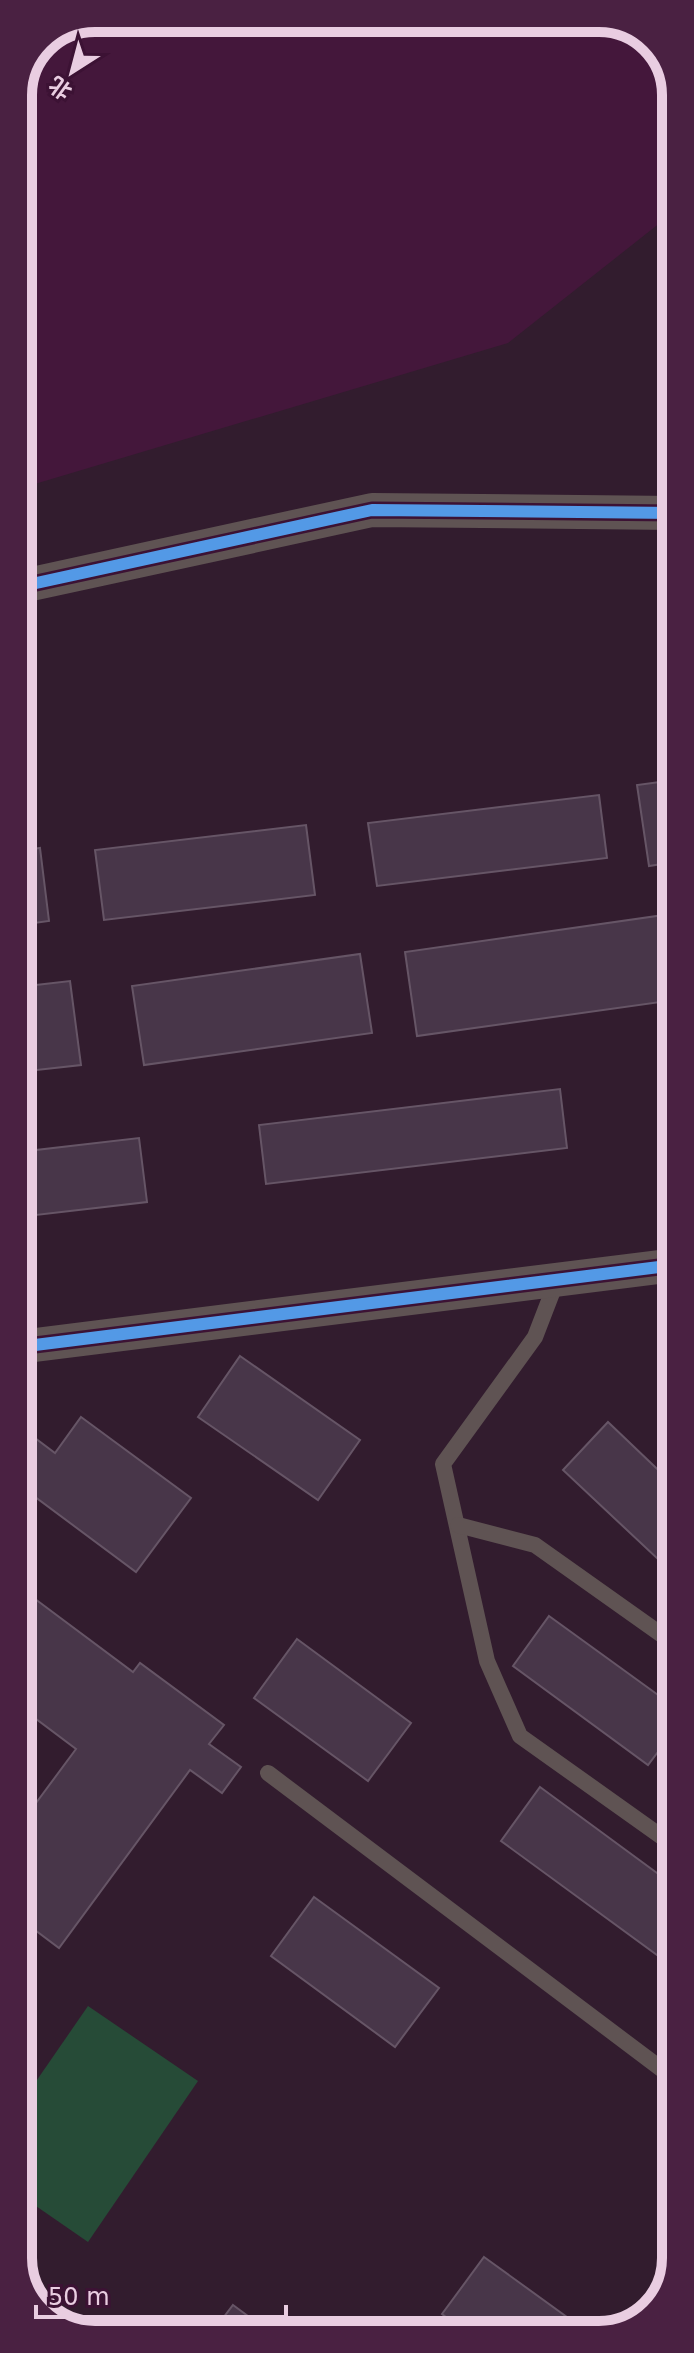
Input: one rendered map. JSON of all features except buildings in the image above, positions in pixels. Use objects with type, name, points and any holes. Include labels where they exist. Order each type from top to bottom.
[{"type":"street","points":[[32,584],[372,510],[662,513]]},
{"type":"street","points":[[32,1345],[662,1267]]},
{"type":"lane","points":[[557,1280],[535,1337],[443,1464],[487,1661],[520,1736],[662,1837]]},
{"type":"lane","points":[[458,1525],[535,1545],[662,1635]]},
{"type":"lane","points":[[268,1773],[662,2069]]},
{"type":"shaded area","points":[[95,32],[603,32],[630,40],[649,57],[661,83],[662,221],[508,343],[32,485],[32,95],[33,83],[43,60],[50,50],[71,37]]},
{"type":"green space","points":[[88,2006],[198,2081],[88,2242],[32,2203],[32,2087]]},
{"type":"cycle path","points":[[32,584],[372,510],[662,513]]},
{"type":"cycle path","points":[[32,1345],[662,1267]]}]
